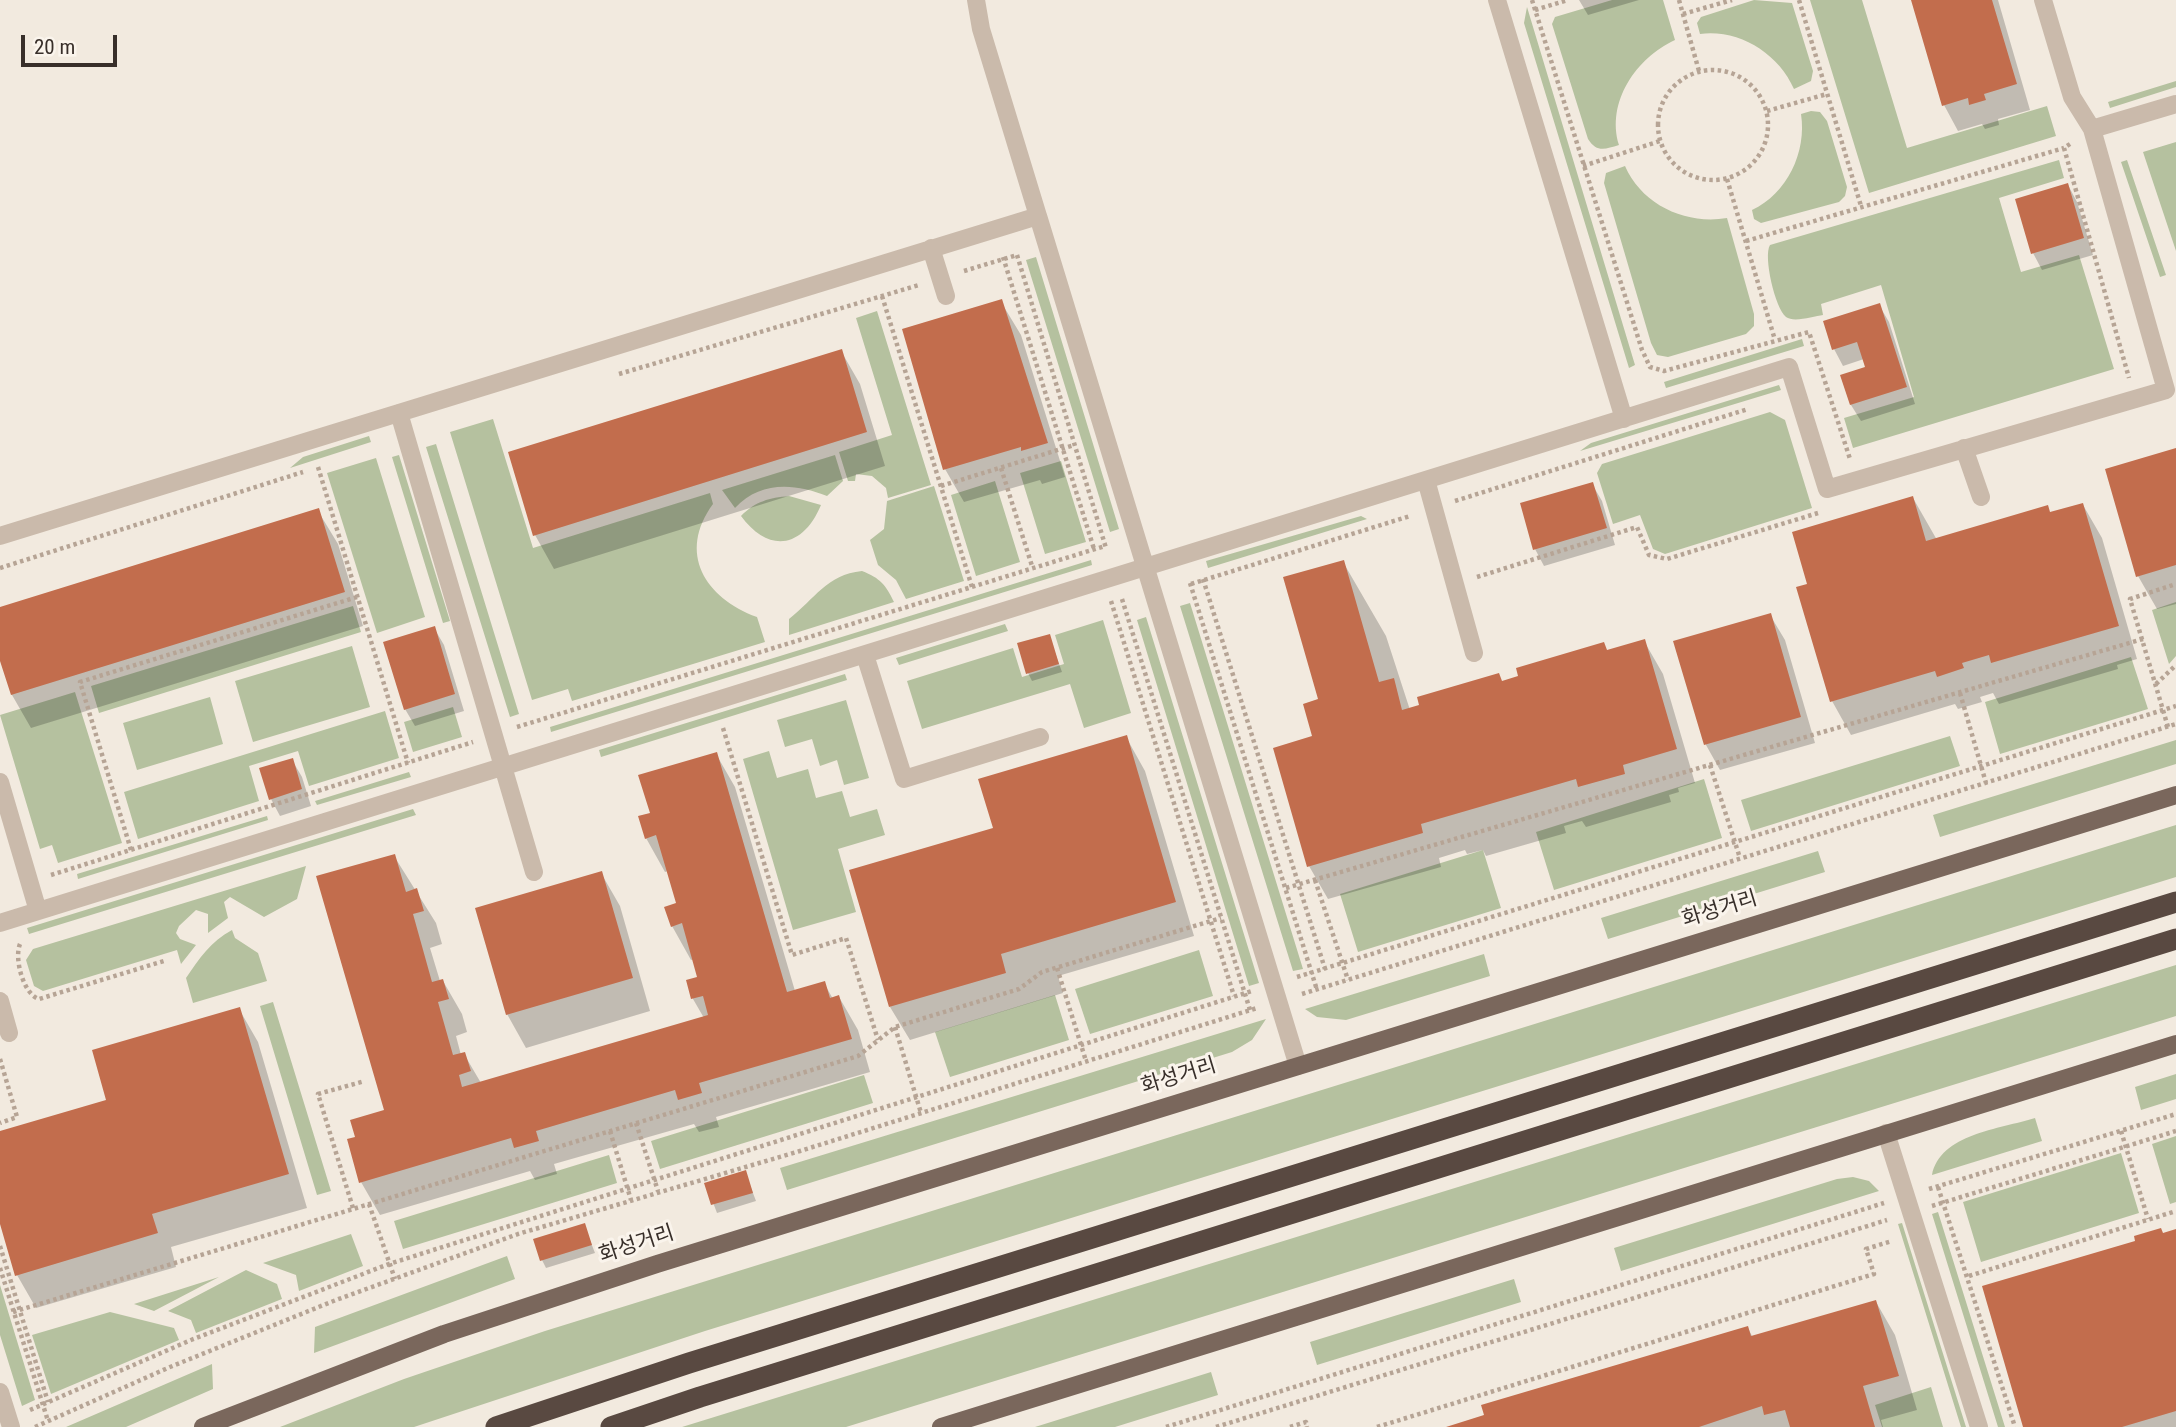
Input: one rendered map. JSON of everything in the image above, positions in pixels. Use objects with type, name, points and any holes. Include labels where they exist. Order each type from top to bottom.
[{"type":"highway","points":[[496,1427],[702,1359],[2176,902]]},
{"type":"highway","points":[[611,1427],[726,1388],[2176,939]]},
{"type":"main road","name":"화성거리","points":[[203,1427],[444,1334],[643,1268],[2176,795]]},
{"type":"main road","points":[[941,1427],[2176,1044]]},
{"type":"street","points":[[976,0],[981,29],[1298,1066]]},
{"type":"street","points":[[1497,0],[1624,418]]},
{"type":"street","points":[[0,923],[1790,367],[1827,489],[2166,390],[2091,129],[2072,97],[2043,0]]},
{"type":"street","points":[[2091,129],[2176,104]]},
{"type":"street","points":[[0,536],[1038,216]]},
{"type":"street","points":[[931,248],[946,296]]},
{"type":"street","points":[[399,413],[534,872]]},
{"type":"street","points":[[1964,449],[1981,497]]},
{"type":"street","points":[[1426,480],[1475,653]]},
{"type":"street","points":[[866,655],[904,779],[1040,737]]},
{"type":"street","points":[[0,782],[38,911]]},
{"type":"street","points":[[0,1001],[9,1033]]},
{"type":"street","points":[[1886,1133],[1979,1427]]},
{"type":"street","points":[[0,1392],[10,1423]]},
{"type":"path","points":[[1532,0],[1642,350],[1650,367],[1664,371],[1810,332],[1851,461],[1864,457]]},
{"type":"path","points":[[1535,10],[1568,0]]},
{"type":"path","points":[[1679,0],[1699,71]]},
{"type":"path","points":[[1683,14],[1732,0]]},
{"type":"path","points":[[1799,0],[1861,206]]},
{"type":"path","points":[[1716,69],[1733,73],[1748,82],[1760,95],[1767,111],[1769,128],[1765,145],[1756,160],[1743,172],[1727,179],[1710,181],[1693,177],[1678,168],[1660,141],[1658,122],[1665,97],[1683,78],[1699,71],[1716,69]]},
{"type":"path","points":[[1767,111],[1827,94]]},
{"type":"path","points":[[1746,241],[2064,148],[2091,129]]},
{"type":"path","points":[[1583,166],[1660,141]]},
{"type":"path","points":[[2064,148],[2129,379],[2116,382]]},
{"type":"path","points":[[1727,179],[1775,340]]},
{"type":"path","points":[[1002,227],[1017,255],[1105,546],[1109,577],[1234,996]]},
{"type":"path","points":[[1002,227],[1004,259],[1094,549],[1109,577],[1250,1010]]},
{"type":"path","points":[[608,377],[1017,255]]},
{"type":"path","points":[[882,296],[972,587]]},
{"type":"path","points":[[1191,584],[1762,405]]},
{"type":"path","points":[[941,486],[1074,445]]},
{"type":"path","points":[[0,568],[330,463]]},
{"type":"path","points":[[318,467],[408,763]]},
{"type":"path","points":[[1001,468],[1032,566]]},
{"type":"path","points":[[1456,584],[1637,527],[1649,555],[1667,559],[1820,512],[1817,499]]},
{"type":"path","points":[[30,882],[493,734],[1105,546]]},
{"type":"path","points":[[1188,553],[1203,580],[1325,969]]},
{"type":"path","points":[[1188,553],[1191,584],[1317,990]]},
{"type":"path","points":[[2168,726],[2130,599],[2176,584]]},
{"type":"path","points":[[131,850],[79,681],[357,597]]},
{"type":"path","points":[[1286,888],[2143,639]]},
{"type":"path","points":[[2156,684],[2176,665]]},
{"type":"path","points":[[1960,693],[1986,783]]},
{"type":"path","points":[[34,1427],[170,1367],[518,1234],[921,1113],[1250,1010],[1312,973],[2176,706]]},
{"type":"path","points":[[10,1423],[45,1403],[191,1340],[389,1264],[654,1178],[1234,996],[1245,993],[1317,990],[2176,724]]},
{"type":"path","points":[[723,728],[792,955],[846,938],[878,1040]]},
{"type":"path","points":[[1710,765],[1740,858]]},
{"type":"path","points":[[1315,880],[1348,980]]},
{"type":"path","points":[[17,1311],[858,1056],[895,1027],[1018,989],[1042,972],[1222,918]]},
{"type":"path","points":[[20,943],[17,957],[27,989],[39,999],[164,961]]},
{"type":"path","points":[[1057,968],[1086,1061]]},
{"type":"path","points":[[895,1027],[921,1113]]},
{"type":"path","points":[[0,1059],[17,1117],[0,1123]]},
{"type":"path","points":[[353,1208],[318,1094],[365,1081]]},
{"type":"path","points":[[1216,1427],[1909,1204],[1938,1187],[2176,1114]]},
{"type":"path","points":[[636,1123],[658,1191]]},
{"type":"path","points":[[2121,1130],[2148,1219]]},
{"type":"path","points":[[610,1131],[631,1199]]},
{"type":"path","points":[[1166,1427],[1909,1204],[1944,1202],[2176,1131]]},
{"type":"path","points":[[1938,1187],[1969,1276],[2015,1427]]},
{"type":"path","points":[[369,1204],[395,1279]]},
{"type":"path","points":[[1969,1276],[2176,1211]]},
{"type":"path","points":[[1377,1427],[1874,1274],[1866,1250],[1892,1241]]},
{"type":"path","points":[[0,1246],[48,1421]]},
{"type":"path","points":[[0,1268],[17,1311]]},
{"type":"path","points":[[1290,1427],[1306,1422],[1307,1427]]},
{"type":"green space","points":[[1612,0],[1663,0],[1675,40],[1648,58],[1627,83],[1617,113],[1619,145],[1602,149],[1588,139],[1552,24],[1555,17]]},
{"type":"green space","points":[[1754,0],[1792,3],[1813,71],[1811,81],[1794,89],[1778,65],[1756,46],[1729,35],[1700,34],[1697,23],[1701,17]]},
{"type":"green space","points":[[1810,0],[1862,0],[1907,148],[2047,106],[2056,136],[1869,193]]},
{"type":"green space","points":[[1527,7],[1635,365],[1629,368],[1524,23]]},
{"type":"green space","points":[[2176,81],[2176,87],[2110,108],[2108,102]]},
{"type":"green space","points":[[1820,112],[1827,121],[1847,187],[1845,196],[1839,202],[1761,223],[1754,219],[1752,210],[1775,194],[1792,170],[1801,143],[1801,114]]},
{"type":"green space","points":[[2176,142],[2176,251],[2143,152]]},
{"type":"green space","points":[[2059,160],[2064,178],[1999,198],[2021,272],[2079,255],[2114,369],[1853,448],[1844,418],[1914,397],[1881,285],[1821,304],[1823,315],[1790,319],[1782,312],[1774,293],[1768,260],[1770,245]]},
{"type":"green space","points":[[2127,160],[2166,275],[2160,277],[2121,162]]},
{"type":"green space","points":[[1625,166],[1642,192],[1667,209],[1696,218],[1727,218],[1754,314],[1754,326],[1746,334],[1668,357],[1657,355],[1651,343],[1604,183],[1606,173]]},
{"type":"green space","points":[[1036,257],[1119,529],[1110,532],[1026,260]]},
{"type":"green space","points":[[877,311],[931,485],[888,498],[886,488],[872,476],[856,474],[855,481],[848,481],[839,452],[892,435],[856,318]]},
{"type":"green space","points":[[1802,339],[1804,346],[1666,388],[1664,382]]},
{"type":"green space","points":[[1779,385],[1781,390],[1580,451],[1591,443]]},
{"type":"green space","points":[[1770,412],[1785,420],[1812,508],[1665,554],[1653,549],[1640,515],[1613,524],[1597,473],[1602,464]]},
{"type":"green space","points":[[493,419],[533,548],[710,493],[713,504],[702,522],[697,540],[697,556],[702,572],[723,598],[757,617],[765,642],[572,701],[568,689],[532,700],[450,432]]},
{"type":"green space","points":[[369,436],[371,442],[290,468],[303,457]]},
{"type":"green space","points":[[436,444],[519,714],[510,717],[426,447]]},
{"type":"green space","points":[[399,455],[450,621],[443,623],[392,457]]},
{"type":"green space","points":[[835,455],[843,481],[827,496],[802,489],[778,487],[755,493],[735,508],[722,490]]},
{"type":"green space","points":[[376,458],[425,617],[377,633],[327,473]]},
{"type":"green space","points":[[1061,461],[1086,542],[1045,554],[1020,473]]},
{"type":"green space","points":[[995,481],[1020,562],[976,576],[951,495]]},
{"type":"green space","points":[[934,486],[964,581],[906,599],[896,580],[878,565],[870,540],[884,529],[887,501]]},
{"type":"green space","points":[[789,496],[821,505],[814,519],[795,537],[774,541],[752,528],[741,516],[763,501]]},
{"type":"green space","points":[[1361,516],[1367,519],[1208,568],[1206,561]]},
{"type":"green space","points":[[1091,560],[1092,565],[551,732],[550,727]]},
{"type":"green space","points":[[862,571],[882,583],[894,602],[789,635],[789,619],[822,589],[839,577]]},
{"type":"green space","points":[[2176,602],[2176,656],[2169,664],[2152,610]]},
{"type":"green space","points":[[1190,603],[1303,969],[1293,971],[1180,606]]},
{"type":"green space","points":[[353,606],[361,632],[99,713],[91,686]]},
{"type":"green space","points":[[1146,617],[1259,983],[1249,986],[1137,620]]},
{"type":"green space","points":[[1103,620],[1131,713],[1084,728],[1070,684],[922,729],[907,681],[1013,648],[1022,677],[1064,664],[1055,635]]},
{"type":"green space","points":[[1005,624],[1008,631],[899,665],[896,658]]},
{"type":"green space","points":[[352,646],[370,707],[253,742],[235,681]]},
{"type":"green space","points":[[2131,657],[2148,709],[2000,754],[1985,702]]},
{"type":"green space","points":[[845,674],[847,680],[601,757],[599,750]]},
{"type":"green space","points":[[75,692],[122,843],[58,863],[52,845],[40,849],[0,715]]},
{"type":"green space","points":[[210,697],[223,744],[137,770],[123,723]]},
{"type":"green space","points":[[846,700],[869,778],[844,785],[837,760],[820,766],[812,739],[785,747],[777,720]]},
{"type":"green space","points":[[453,707],[462,737],[413,752],[404,722]]},
{"type":"green space","points":[[385,711],[399,758],[309,786],[298,751],[249,766],[259,801],[138,839],[124,792]]},
{"type":"green space","points":[[1950,736],[1960,766],[1751,831],[1741,800]]},
{"type":"green space","points":[[2176,740],[2176,764],[1940,837],[1933,815]]},
{"type":"green space","points":[[769,751],[777,778],[808,769],[816,798],[842,791],[850,817],[877,809],[885,835],[838,849],[856,912],[793,930],[743,759]]},
{"type":"green space","points":[[409,772],[411,777],[317,805],[315,801]]},
{"type":"green space","points":[[1704,779],[1722,838],[1554,890],[1536,832]]},
{"type":"green space","points":[[413,809],[416,815],[29,934],[27,928]]},
{"type":"green space","points":[[267,816],[268,820],[78,879],[77,874]]},
{"type":"green space","points":[[2176,825],[2176,877],[705,1331],[414,1427],[280,1427],[404,1379],[545,1331]]},
{"type":"green space","points":[[1483,850],[1501,908],[1358,952],[1340,894]]},
{"type":"green space","points":[[1818,851],[1825,872],[1608,939],[1601,918]]},
{"type":"green space","points":[[306,866],[297,899],[264,917],[230,897],[224,902],[228,918],[208,933],[208,914],[196,910],[179,926],[176,933],[180,939],[196,945],[181,964],[177,950],[43,991],[34,986],[26,960],[33,949]]},
{"type":"green space","points":[[232,930],[235,938],[258,953],[267,981],[193,1003],[186,978],[212,945]]},
{"type":"green space","points":[[1199,950],[1213,996],[1090,1034],[1075,989]]},
{"type":"green space","points":[[1484,954],[1490,976],[1346,1020],[1317,1017],[1305,1009]]},
{"type":"green space","points":[[2176,965],[2176,1016],[846,1427],[682,1427]]},
{"type":"green space","points":[[1055,995],[1069,1040],[950,1077],[935,1032]]},
{"type":"green space","points":[[273,1002],[331,1191],[317,1195],[260,1006]]},
{"type":"green space","points":[[1266,1019],[1252,1040],[1232,1052],[787,1190],[780,1168]]},
{"type":"green space","points":[[2176,1074],[2176,1099],[2141,1110],[2135,1087]]},
{"type":"green space","points":[[864,1075],[873,1103],[660,1169],[651,1141]]},
{"type":"green space","points":[[2035,1118],[2042,1141],[1932,1175],[1937,1161],[1959,1142],[1973,1135]]},
{"type":"green space","points":[[2176,1136],[2176,1202],[2170,1204],[2152,1144]]},
{"type":"green space","points":[[2121,1153],[2139,1213],[1981,1262],[1963,1202]]},
{"type":"green space","points":[[609,1155],[617,1183],[403,1249],[394,1221]]},
{"type":"green space","points":[[1853,1177],[1869,1181],[1879,1191],[1621,1271],[1614,1248],[1837,1179]]},
{"type":"green space","points":[[1938,1212],[2005,1427],[1998,1427],[1932,1214]]},
{"type":"green space","points":[[1902,1223],[1966,1427],[1961,1427],[1898,1224]]},
{"type":"green space","points":[[351,1234],[363,1266],[299,1291],[296,1275],[263,1263]]},
{"type":"green space","points":[[507,1256],[515,1279],[314,1353],[315,1327]]},
{"type":"green space","points":[[246,1270],[277,1284],[282,1299],[196,1333],[191,1320],[168,1311]]},
{"type":"green space","points":[[219,1277],[154,1311],[134,1304]]},
{"type":"green space","points":[[1514,1279],[1521,1302],[1317,1365],[1310,1342]]},
{"type":"green space","points":[[0,1285],[35,1400],[22,1406],[0,1335]]},
{"type":"green space","points":[[110,1312],[174,1328],[179,1340],[51,1394],[32,1335]]},
{"type":"green space","points":[[212,1364],[213,1389],[126,1427],[66,1427]]},
{"type":"green space","points":[[1211,1372],[1218,1395],[1115,1427],[1035,1427]]},
{"type":"green space","points":[[1931,1387],[1943,1427],[1882,1427],[1875,1405]]},
{"type":"building","points":[[1911,0],[1992,0],[2017,84],[1984,94],[1986,100],[1969,105],[1968,98],[1942,106]]},
{"type":"building","points":[[2068,183],[2084,238],[2031,254],[2015,199]]},
{"type":"building","points":[[1002,299],[1048,443],[1021,451],[1021,447],[943,470],[902,329]]},
{"type":"building","points":[[1880,303],[1907,387],[1850,405],[1840,375],[1865,367],[1857,342],[1832,350],[1823,321]]},
{"type":"building","points":[[842,349],[867,432],[533,536],[508,452]]},
{"type":"building","points":[[2176,448],[2176,565],[2136,577],[2105,469]]},
{"type":"building","points":[[1593,482],[1607,528],[1533,550],[1520,503]]},
{"type":"building","points":[[1913,496],[1926,541],[2048,505],[2050,512],[2083,503],[2119,626],[1991,663],[1989,655],[1962,663],[1964,668],[1937,677],[1935,671],[1830,702],[1796,587],[1807,584],[1792,532]]},
{"type":"building","points":[[319,508],[345,592],[11,695],[0,661],[0,607]]},
{"type":"building","points":[[1344,560],[1379,682],[1394,678],[1402,710],[1419,705],[1417,697],[1499,673],[1502,681],[1518,676],[1516,668],[1604,642],[1607,650],[1645,639],[1677,749],[1623,765],[1625,774],[1578,787],[1576,779],[1421,824],[1423,833],[1307,867],[1273,748],[1312,736],[1303,704],[1318,699],[1283,577]]},
{"type":"building","points":[[1771,613],[1801,717],[1704,745],[1673,641]]},
{"type":"building","points":[[435,626],[455,694],[404,710],[383,642]]},
{"type":"building","points":[[1050,634],[1059,664],[1026,674],[1017,643]]},
{"type":"building","points":[[1127,735],[1176,902],[1001,954],[1006,973],[889,1007],[849,870],[993,828],[978,779]]},
{"type":"building","points":[[717,752],[787,992],[825,981],[830,998],[839,995],[852,1039],[699,1083],[702,1093],[678,1100],[675,1090],[536,1131],[539,1141],[514,1148],[511,1138],[359,1183],[347,1139],[355,1137],[350,1120],[384,1110],[316,876],[395,854],[406,892],[417,888],[424,911],[413,914],[432,982],[443,979],[449,999],[438,1002],[453,1055],[465,1052],[471,1071],[459,1075],[462,1087],[708,1015],[703,996],[691,999],[686,980],[697,977],[682,923],[671,927],[664,907],[676,903],[656,835],[645,839],[638,816],[650,813],[638,775]]},
{"type":"building","points":[[293,758],[302,789],[269,800],[259,768]]},
{"type":"building","points":[[602,871],[633,978],[506,1015],[475,908]]},
{"type":"building","points":[[240,1007],[289,1174],[152,1214],[158,1233],[15,1276],[0,1224],[0,1131],[106,1100],[92,1050]]},
{"type":"building","points":[[746,1170],[753,1193],[711,1205],[704,1183]]},
{"type":"building","points":[[585,1223],[592,1245],[540,1261],[533,1239]]},
{"type":"building","points":[[2161,1228],[2163,1233],[2176,1229],[2176,1411],[2122,1427],[2023,1427],[1982,1286],[2135,1241],[2134,1236]]},
{"type":"building","points":[[1876,1300],[1899,1376],[1863,1386],[1875,1427],[1790,1427],[1785,1410],[1764,1415],[1762,1406],[1699,1427],[1446,1427],[1484,1415],[1481,1405],[1748,1326],[1751,1336]]}]
